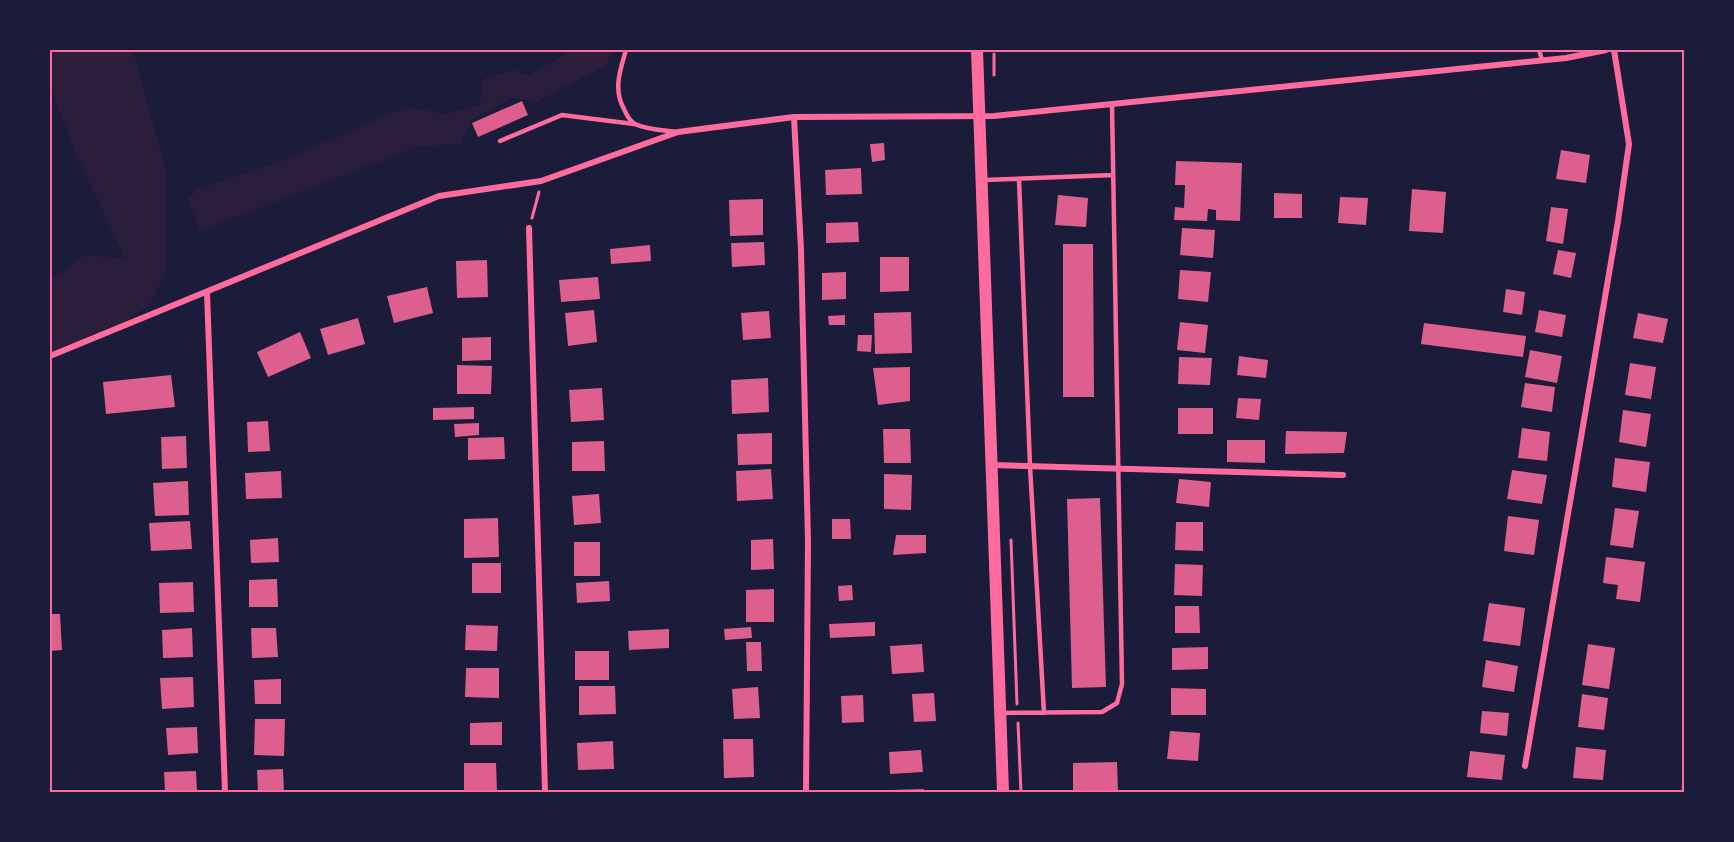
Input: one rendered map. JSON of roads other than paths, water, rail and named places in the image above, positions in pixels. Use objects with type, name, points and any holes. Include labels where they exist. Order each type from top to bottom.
[{"type":"main road","points":[[977,50],[1003,792]]},
{"type":"street","points":[[50,356],[439,196],[541,182],[678,132],[794,117],[979,116],[1566,58],[1606,50]]},
{"type":"street","points":[[1525,766],[1618,221],[1629,144],[1614,50]]},
{"type":"street","points":[[794,117],[801,250],[808,541],[806,792]]},
{"type":"street","points":[[529,228],[545,792]]},
{"type":"street","points":[[207,292],[225,792]]},
{"type":"street","points":[[992,465],[1343,475]]},
{"type":"lane","points":[[626,50],[618,79],[618,98],[625,113],[634,124]]},
{"type":"lane","points":[[1539,50],[1542,60]]},
{"type":"lane","points":[[1000,713],[1102,712],[1117,703],[1122,684],[1112,104]]},
{"type":"lane","points":[[500,141],[562,115],[678,132]]},
{"type":"lane","points":[[982,180],[1113,175]]},
{"type":"lane","points":[[1019,179],[1030,466],[1044,713]]}]
